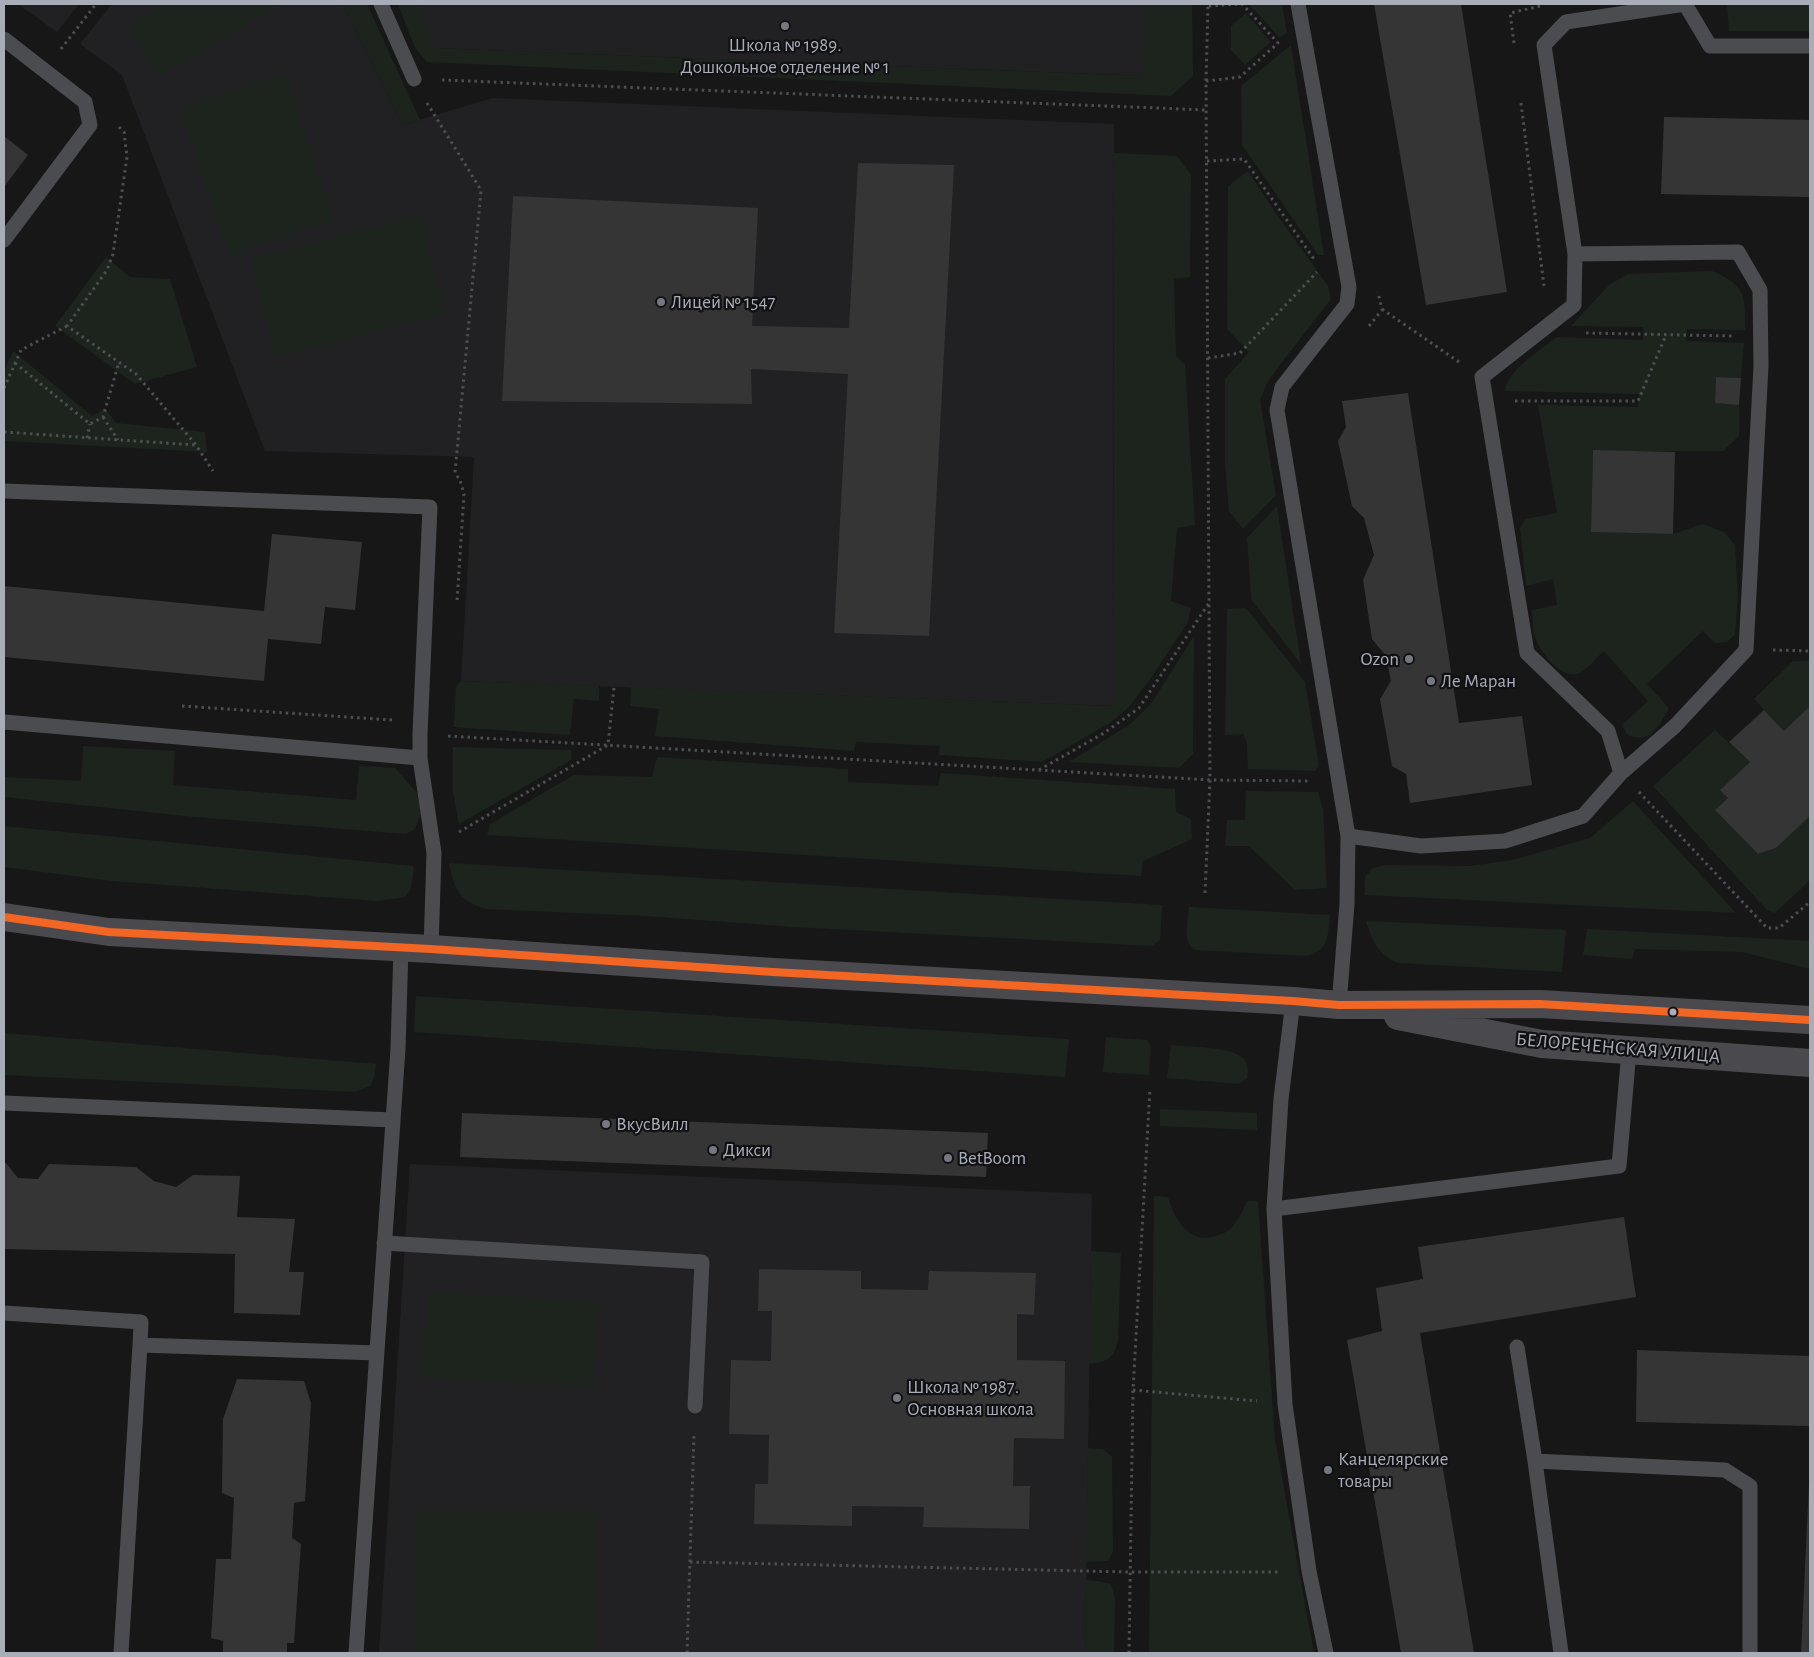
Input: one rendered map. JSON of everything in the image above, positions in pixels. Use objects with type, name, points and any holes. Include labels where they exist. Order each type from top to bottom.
[{"type":"main road","name":"БЕЛОРЕЧЕНСКАЯ УЛИЦА","points":[[4,917],[109,932],[401,947],[1339,1005],[1540,1004],[1810,1020]]},
{"type":"main road","name":"БЕЛОРЕЧЕНСКАЯ УЛИЦА","points":[[1339,1005],[1542,1044],[1810,1063]]},
{"type":"lane","points":[[381,4],[414,79]]},
{"type":"lane","points":[[1298,4],[1349,287],[1347,304],[1282,387],[1277,410],[1348,836],[1347,904],[1339,1005]]},
{"type":"lane","points":[[1621,773],[1608,731],[1527,653],[1482,378],[1574,305],[1574,254],[1544,45],[1566,22],[1685,4],[1710,46],[1810,46]]},
{"type":"lane","points":[[4,39],[85,102],[90,125],[4,240]]},
{"type":"lane","points":[[1348,836],[1421,846],[1505,841],[1582,816],[1621,773],[1675,726],[1746,650],[1760,366],[1760,290],[1738,252],[1574,254]]},
{"type":"lane","points":[[4,491],[430,507],[420,758],[434,852],[431,949]]},
{"type":"lane","points":[[4,722],[420,758]]},
{"type":"lane","points":[[356,1653],[398,1049],[401,947]]},
{"type":"lane","points":[[1293,1001],[1281,1099],[1274,1209],[1285,1404],[1309,1572],[1326,1653]]},
{"type":"lane","points":[[1274,1209],[1619,1166],[1629,1051]]},
{"type":"lane","points":[[4,1103],[392,1120]]},
{"type":"lane","points":[[384,1243],[702,1262],[695,1406]]},
{"type":"lane","points":[[4,1313],[142,1322],[122,1653]]},
{"type":"lane","points":[[140,1345],[377,1353]]},
{"type":"lane","points":[[1517,1347],[1535,1461],[1561,1653]]},
{"type":"lane","points":[[1535,1461],[1726,1470],[1750,1486],[1750,1653]]},
{"type":"path","points":[[1205,893],[1210,780],[1206,81],[1208,5],[1242,4],[1278,43],[1240,76],[1206,81]]},
{"type":"path","points":[[414,79],[1207,110]]},
{"type":"path","points":[[414,79],[481,190],[454,473],[460,480],[464,494],[456,610]]},
{"type":"path","points":[[4,388],[21,350],[67,326],[107,270],[113,254],[127,157],[124,132],[117,125],[87,114]]},
{"type":"path","points":[[1207,161],[1244,159],[1320,268]]},
{"type":"path","points":[[1208,358],[1240,353],[1320,268],[1344,263]]},
{"type":"path","points":[[1376,283],[1382,309],[1462,364]]},
{"type":"path","points":[[1363,333],[1382,309]]},
{"type":"path","points":[[67,326],[136,374],[196,446],[234,500]]},
{"type":"path","points":[[1542,330],[1666,335],[1760,336]]},
{"type":"path","points":[[1486,400],[1638,401],[1666,335]]},
{"type":"path","points":[[87,438],[90,424],[103,417],[119,362]]},
{"type":"path","points":[[15,363],[90,424]]},
{"type":"path","points":[[103,417],[118,440]]},
{"type":"path","points":[[4,432],[196,446]]},
{"type":"path","points":[[1038,770],[1104,733],[1139,708],[1209,602]]},
{"type":"path","points":[[1746,650],[1810,650]]},
{"type":"path","points":[[608,746],[614,687]]},
{"type":"path","points":[[172,706],[420,722]]},
{"type":"path","points":[[447,745],[448,726]]},
{"type":"path","points":[[447,736],[1210,780],[1339,782]]},
{"type":"path","points":[[434,852],[455,835],[608,746]]},
{"type":"path","points":[[1621,773],[1767,928],[1779,928],[1810,902]]},
{"type":"path","points":[[1129,1653],[1133,1390],[1150,1088]]},
{"type":"path","points":[[1133,1390],[1285,1404]]},
{"type":"path","points":[[686,1653],[695,1406]]},
{"type":"path","points":[[690,1562],[1129,1572],[1309,1572]]},
{"type":"shaded area","points":[[18,4],[79,4],[57,32]]},
{"type":"shaded area","name":"Лицей № 1547","points":[[112,4],[343,4],[403,125],[492,98],[1114,124],[1113,706],[461,681],[474,457],[265,451],[122,75],[80,44]]},
{"type":"shaded area","points":[[167,4],[280,4],[160,76],[130,26]]},
{"type":"shaded area","points":[[343,4],[367,4],[420,120],[403,125]]},
{"type":"shaded area","points":[[398,4],[417,4],[434,48],[1144,76],[1145,4],[1192,4],[1193,76],[1171,96],[427,62],[415,48]]},
{"type":"shaded area","name":"Школа № 1989. Дошкольное отделение № 1","points":[[417,4],[1145,4],[1145,76],[433,48]]},
{"type":"shaded area","points":[[1249,4],[1282,4],[1287,33],[1279,37]]},
{"type":"shaded area","points":[[1727,4],[1810,4],[1810,31],[1729,31]]},
{"type":"shaded area","points":[[1246,13],[1271,42],[1245,65],[1231,50],[1231,26]]},
{"type":"shaded area","points":[[1291,45],[1324,255],[1318,255],[1242,145],[1241,86]]},
{"type":"shaded area","points":[[285,73],[334,219],[229,255],[180,109]]},
{"type":"shaded area","points":[[1114,153],[1177,156],[1191,175],[1190,277],[1174,279],[1176,356],[1185,365],[1195,525],[1177,528],[1171,601],[1191,608],[1188,622],[1151,678],[1128,708],[1110,723],[1042,762],[939,755],[940,746],[856,742],[854,751],[655,736],[659,709],[630,706],[631,687],[1113,706]]},
{"type":"shaded area","points":[[1248,171],[1328,286],[1331,299],[1267,383],[1260,400],[1276,495],[1243,529],[1229,511],[1225,464],[1225,379],[1249,352],[1227,329],[1228,186]]},
{"type":"shaded area","points":[[419,214],[446,313],[276,358],[250,260]]},
{"type":"shaded area","points":[[106,257],[130,277],[170,279],[197,367],[135,384],[55,326]]},
{"type":"shaded area","points":[[1712,271],[1731,281],[1741,293],[1745,309],[1745,330],[1687,329],[1686,341],[1744,343],[1741,378],[1716,377],[1715,403],[1739,405],[1739,436],[1723,451],[1593,451],[1591,532],[1673,534],[1703,524],[1724,532],[1735,545],[1738,596],[1735,634],[1727,642],[1715,643],[1703,631],[1647,684],[1669,708],[1660,724],[1652,733],[1647,736],[1635,737],[1626,733],[1623,724],[1648,701],[1604,651],[1584,670],[1577,674],[1570,674],[1564,672],[1550,661],[1536,640],[1532,610],[1557,605],[1553,579],[1526,586],[1520,528],[1525,519],[1557,513],[1538,405],[1638,407],[1639,394],[1505,391],[1507,383],[1518,368],[1557,337],[1643,340],[1643,327],[1571,326],[1609,285],[1628,274]]},
{"type":"shaded area","points":[[13,351],[92,416],[105,408],[116,423],[205,432],[207,452],[4,441],[4,371]]},
{"type":"shaded area","points":[[1277,506],[1301,664],[1251,599],[1247,538]]},
{"type":"shaded area","points":[[1246,608],[1305,682],[1319,766],[1315,771],[1248,769],[1247,743],[1243,734],[1225,735],[1227,609]]},
{"type":"shaded area","points":[[1194,636],[1193,754],[1179,768],[1069,762],[1129,725],[1151,704]]},
{"type":"shaded area","points":[[1793,661],[1810,661],[1810,711],[1808,709],[1784,731],[1754,699]]},
{"type":"shaded area","points":[[461,681],[599,686],[599,701],[574,699],[570,735],[454,727],[456,686]]},
{"type":"shaded area","points":[[1715,730],[1750,762],[1721,789],[1728,798],[1715,810],[1758,854],[1776,848],[1810,816],[1810,880],[1775,913],[1767,910],[1653,786]]},
{"type":"shaded area","points":[[83,746],[175,751],[173,785],[356,800],[359,766],[395,768],[417,793],[421,813],[415,829],[406,834],[195,817],[4,797],[4,777],[81,781]]},
{"type":"shaded area","points":[[453,747],[571,750],[571,760],[459,824],[453,792]]},
{"type":"shaded area","points":[[657,757],[848,769],[848,782],[938,786],[941,773],[1175,789],[1176,812],[1191,819],[1192,839],[1143,861],[1141,876],[487,835],[490,824],[574,775],[652,777]]},
{"type":"shaded area","points":[[1246,791],[1318,792],[1323,809],[1327,888],[1295,890],[1249,846],[1225,846],[1227,820],[1245,820]]},
{"type":"shaded area","points":[[1633,801],[1736,913],[1365,895],[1365,877],[1373,868],[1386,865],[1470,866],[1512,860],[1590,838]]},
{"type":"shaded area","points":[[4,826],[414,866],[411,889],[405,897],[378,901],[112,881],[4,867]]},
{"type":"shaded area","points":[[449,863],[1162,905],[1160,940],[1152,946],[795,927],[645,916],[486,909],[469,902],[459,893],[453,881]]},
{"type":"shaded area","points":[[1189,907],[1330,915],[1328,935],[1320,950],[1307,956],[1194,950],[1190,946],[1187,936]]},
{"type":"shaded area","points":[[1366,921],[1566,930],[1562,972],[1399,963],[1386,957],[1377,947]]},
{"type":"shaded area","points":[[1587,929],[1810,941],[1810,969],[1742,952],[1635,949],[1632,959],[1583,955]]},
{"type":"shaded area","points":[[416,996],[1069,1039],[1065,1077],[414,1032]]},
{"type":"shaded area","points":[[4,1033],[376,1064],[375,1075],[370,1086],[355,1092],[4,1075]]},
{"type":"shaded area","points":[[1106,1037],[1147,1040],[1151,1046],[1149,1075],[1103,1072]]},
{"type":"shaded area","points":[[1171,1045],[1220,1049],[1238,1055],[1247,1064],[1247,1078],[1239,1084],[1167,1078]]},
{"type":"shaded area","points":[[1160,1109],[1257,1113],[1257,1130],[1160,1126]]},
{"type":"shaded area","points":[[410,1164],[1092,1194],[1085,1653],[379,1653]]},
{"type":"shaded area","points":[[1154,1196],[1168,1197],[1179,1222],[1184,1228],[1191,1234],[1206,1238],[1226,1232],[1235,1223],[1247,1201],[1258,1201],[1275,1439],[1314,1653],[1149,1653]]},
{"type":"shaded area","points":[[1091,1251],[1121,1253],[1118,1341],[1114,1352],[1108,1359],[1089,1364]]},
{"type":"shaded area","points":[[427,1292],[598,1301],[594,1386],[422,1378]]},
{"type":"shaded area","points":[[1088,1448],[1103,1449],[1112,1457],[1113,1552],[1108,1561],[1086,1562]]},
{"type":"shaded area","points":[[416,1511],[596,1511],[596,1653],[416,1653]]},
{"type":"shaded area","points":[[1086,1580],[1111,1584],[1115,1598],[1114,1653],[1085,1653]]},
{"type":"building","points":[[1374,4],[1461,4],[1507,292],[1426,305]]},
{"type":"building","points":[[1664,117],[1810,120],[1810,197],[1661,194]]},
{"type":"building","points":[[4,136],[28,155],[4,187]]},
{"type":"building","points":[[858,163],[954,165],[929,636],[834,633],[848,374],[751,369],[752,404],[502,401],[513,196],[758,208],[752,326],[849,328]]},
{"type":"building","points":[[1716,377],[1741,378],[1739,405],[1715,403]]},
{"type":"building","points":[[1408,393],[1459,723],[1522,716],[1532,785],[1410,803],[1406,774],[1392,766],[1380,699],[1391,681],[1386,656],[1372,639],[1363,580],[1374,555],[1364,518],[1352,506],[1338,441],[1346,427],[1342,401]]},
{"type":"building","points":[[1593,450],[1675,452],[1673,534],[1591,532]]},
{"type":"building","points":[[272,534],[362,542],[355,610],[325,607],[321,644],[268,639],[264,681],[4,657],[4,586],[264,611]]},
{"type":"building","points":[[1808,708],[1810,711],[1810,816],[1776,848],[1758,854],[1715,810],[1728,798],[1720,790],[1750,762],[1729,742],[1764,710],[1784,731]]},
{"type":"building","points":[[462,1113],[988,1133],[986,1177],[460,1157]]},
{"type":"building","points":[[4,1163],[18,1178],[38,1179],[49,1164],[136,1167],[154,1181],[176,1187],[193,1175],[240,1176],[237,1217],[295,1219],[289,1272],[304,1272],[300,1315],[234,1313],[235,1254],[4,1249]]},
{"type":"building","points":[[1624,1217],[1636,1297],[1420,1333],[1474,1653],[1401,1653],[1347,1340],[1382,1331],[1376,1288],[1423,1279],[1418,1247]]},
{"type":"building","name":"Школа № 1987. Основная школа","points":[[759,1269],[861,1271],[861,1289],[928,1290],[929,1271],[1036,1273],[1034,1315],[1017,1314],[1017,1360],[1065,1361],[1064,1439],[1014,1438],[1013,1486],[1030,1486],[1029,1529],[923,1527],[924,1507],[852,1506],[852,1526],[754,1524],[755,1484],[768,1484],[769,1435],[729,1434],[731,1360],[771,1361],[772,1311],[758,1311]]},
{"type":"building","points":[[1637,1350],[1810,1356],[1810,1426],[1636,1422]]},
{"type":"building","points":[[237,1379],[304,1381],[311,1403],[305,1501],[294,1503],[292,1538],[301,1544],[294,1643],[287,1643],[287,1653],[223,1653],[223,1641],[211,1638],[216,1559],[231,1559],[234,1498],[222,1493],[223,1419]]},
{"type":"building","points":[[1809,1483],[1810,1653],[1801,1653]]},
{"type":"transit line","points":[[4,917],[109,932],[431,949],[773,972],[1339,1005],[1540,1004],[1810,1020]]},
{"type":"place","name":"Школа № 1989. Дошкольное отделение № 1","points":[[785,26]]},
{"type":"place","name":"Лицей № 1547","points":[[661,302]]},
{"type":"place","name":"Ozon","points":[[1409,659]]},
{"type":"place","name":"Ле Маран","points":[[1431,681]]},
{"type":"place","name":"ВкусВилл","points":[[606,1124]]},
{"type":"place","name":"Дикси","points":[[713,1150]]},
{"type":"place","name":"BetBoom","points":[[948,1158]]},
{"type":"place","name":"Школа № 1987. Основная школа","points":[[897,1398]]},
{"type":"place","name":"Канцелярские товары","points":[[1328,1470]]}]
